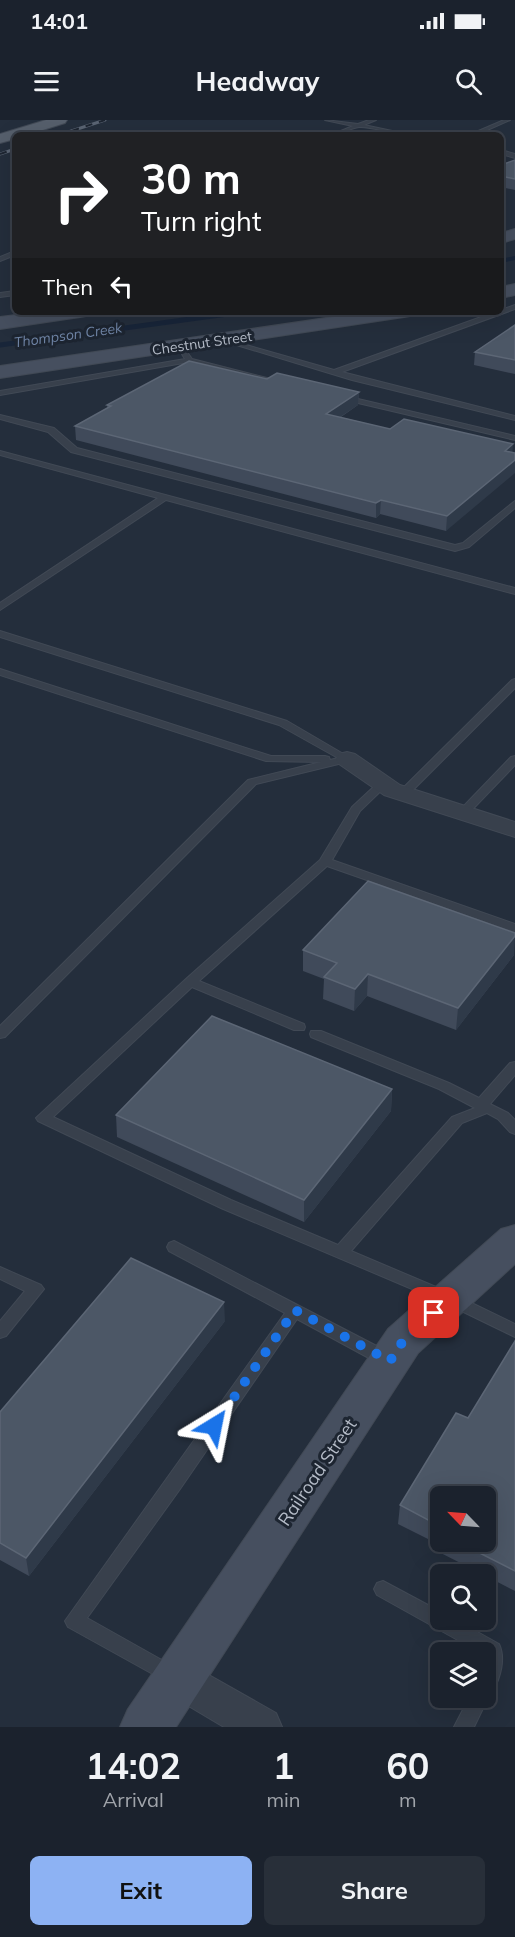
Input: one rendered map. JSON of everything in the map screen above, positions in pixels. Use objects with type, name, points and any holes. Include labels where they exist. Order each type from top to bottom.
[{"type":"main road","points":[[0,129],[28,120]]},
{"type":"main road","points":[[22,132],[60,120]]},
{"type":"street","points":[[0,323],[58,315]]},
{"type":"street","name":"Chestnut Street","points":[[0,372],[184,353],[223,340],[385,315]]},
{"type":"street","points":[[347,759],[394,788],[515,830]]},
{"type":"street","name":"Railroad Street","points":[[146,1727],[403,1341],[515,1240]]},
{"type":"street","points":[[179,1679],[262,1727]]},
{"type":"lane","points":[[327,120],[391,132]]},
{"type":"lane","points":[[342,132],[374,120]]},
{"type":"lane","points":[[479,132],[508,120]]},
{"type":"lane","points":[[335,372],[493,315]]},
{"type":"lane","points":[[223,340],[335,372],[515,418]]},
{"type":"lane","points":[[0,393],[184,353],[294,385]]},
{"type":"lane","points":[[340,396],[515,438]]},
{"type":"lane","points":[[0,417],[51,430],[74,450],[455,548],[466,545],[515,504]]},
{"type":"lane","points":[[0,453],[515,591]]},
{"type":"lane","points":[[0,606],[165,497]]},
{"type":"lane","points":[[0,634],[283,723],[347,759]]},
{"type":"lane","points":[[0,672],[270,759],[347,759]]},
{"type":"lane","points":[[515,682],[394,788],[356,809],[325,862],[190,982],[43,1119],[226,1204],[450,1299],[515,1331]]},
{"type":"lane","points":[[0,1034],[252,782],[347,759]]},
{"type":"lane","points":[[463,813],[515,759]]},
{"type":"lane","points":[[325,862],[515,928]]},
{"type":"lane","points":[[190,982],[298,1027]]},
{"type":"lane","points":[[316,1034],[444,1086],[502,1116],[515,1130]]},
{"type":"lane","points":[[340,1253],[457,1120],[484,1106],[515,1066]]},
{"type":"lane","points":[[174,1247],[390,1361]]},
{"type":"lane","points":[[0,1274],[36,1289],[0,1332]]},
{"type":"lane","points":[[179,1679],[74,1621],[174,1484],[295,1310]]},
{"type":"lane","points":[[383,1589],[479,1642]]},
{"type":"lane","points":[[464,1727],[474,1708]]},
{"type":"building","points":[[515,160],[515,179],[504,177],[504,164]]},
{"type":"building","points":[[515,325],[515,360],[475,352]]},
{"type":"building","points":[[189,361],[267,379],[277,373],[359,392],[326,414],[390,429],[404,419],[513,444],[505,451],[515,453],[515,460],[447,516],[381,500],[376,503],[75,426],[111,406],[107,405]]},
{"type":"building","points":[[368,881],[515,933],[515,936],[458,1008],[368,974],[355,989],[324,977],[337,963],[303,950]]},
{"type":"building","points":[[212,1016],[392,1089],[304,1200],[116,1115]]},
{"type":"building","points":[[131,1258],[224,1302],[26,1558],[0,1543],[0,1412]]},
{"type":"building","points":[[515,1341],[515,1571],[478,1552],[496,1552],[496,1486],[430,1486],[430,1521],[400,1505],[456,1413],[468,1418]]},
{"type":"waterway","name":"Thompson Creek","points":[[504,260],[515,258]]},
{"type":"waterway","name":"Thompson Creek","points":[[0,345],[220,315]]},
{"type":"railway","points":[[68,132],[105,120]]},
{"type":"railway","points":[[0,154],[12,150]]},
{"type":"route","points":[[214,1426],[295,1310],[390,1361],[403,1341],[434,1313]]}]
